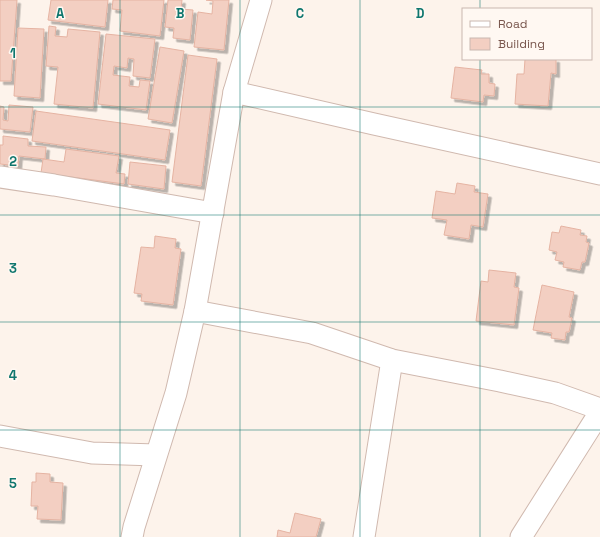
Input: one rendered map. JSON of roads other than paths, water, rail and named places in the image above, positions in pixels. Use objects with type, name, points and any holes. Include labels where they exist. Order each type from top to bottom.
[{"type":"street","points":[[132,537],[176,393],[195,310],[234,92],[261,0]]},
{"type":"street","points":[[234,92],[600,174]]},
{"type":"street","points":[[0,177],[61,186],[213,213]]},
{"type":"street","points":[[195,310],[312,333],[392,360],[555,393],[600,410],[521,537]]},
{"type":"street","points":[[364,537],[392,360]]},
{"type":"street","points":[[0,436],[92,453],[156,455]]}]
